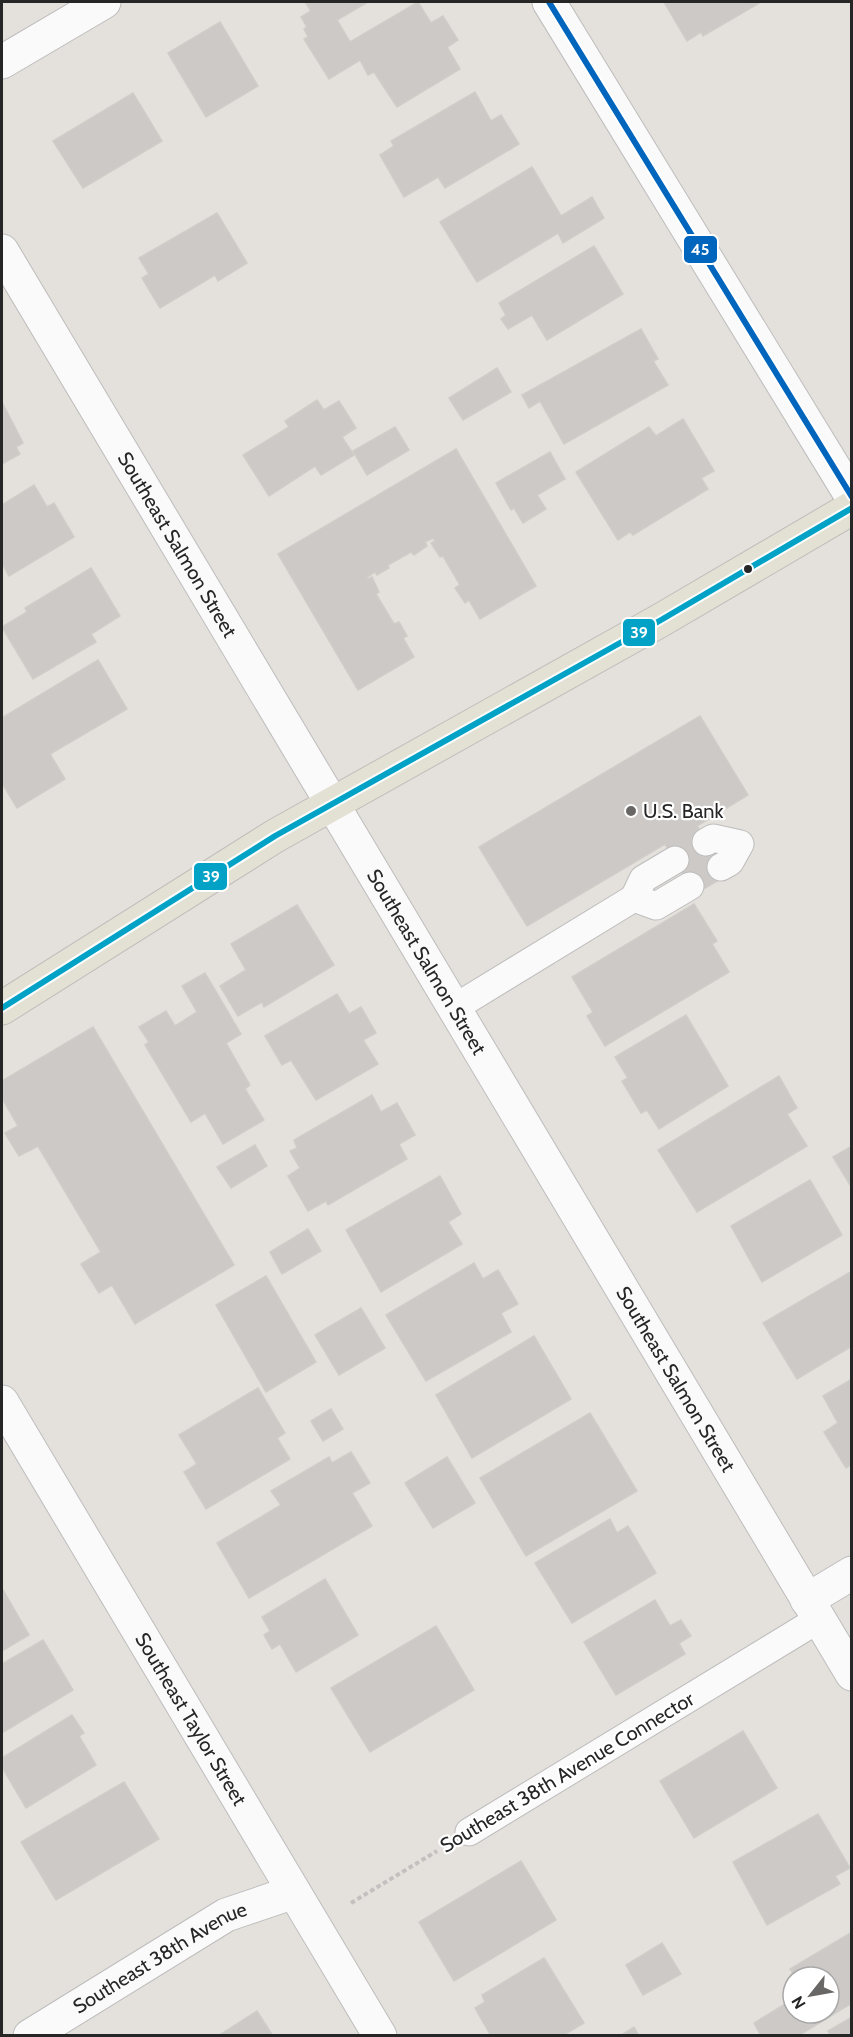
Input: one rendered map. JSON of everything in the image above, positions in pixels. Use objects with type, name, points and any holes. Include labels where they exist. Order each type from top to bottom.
[{"type":"main road","points":[[2,1008],[275,836],[661,620],[852,508]]},
{"type":"street","points":[[2,62],[104,2]]},
{"type":"street","points":[[549,2],[852,497]]},
{"type":"street","name":"Southeast Salmon Street","points":[[2,251],[852,1674]]},
{"type":"street","name":"Southeast Taylor Street","points":[[2,1402],[380,2036]]},
{"type":"street","points":[[813,1609],[852,1573]]},
{"type":"street","name":"Southeast 38th Avenue","points":[[30,2036],[226,1915],[294,1892]]},
{"type":"lane","points":[[706,842],[713,838],[740,844],[730,862],[721,867]]},
{"type":"lane","points":[[454,1008],[634,898],[644,879],[675,860]]},
{"type":"lane","points":[[634,898],[656,906],[690,885]]},
{"type":"lane","name":"Southeast 38th Avenue Connector","points":[[469,1832],[813,1609]]},
{"type":"path","name":"Southeast 38th Avenue Connector","points":[[314,1925],[469,1832]]},
{"type":"building","points":[[305,2],[368,2],[337,20],[350,42],[418,2],[431,23],[443,16],[458,40],[447,47],[460,69],[397,107],[374,72],[368,75],[360,60],[329,79],[304,39],[308,37],[304,29],[307,27],[301,17],[311,11]]},
{"type":"building","points":[[664,2],[761,2],[703,36],[701,32],[687,41]]},
{"type":"building","points":[[220,22],[258,86],[206,117],[168,53]]},
{"type":"building","points":[[475,92],[491,121],[501,115],[519,144],[445,188],[438,177],[404,197],[380,155],[394,146],[391,141]]},
{"type":"building","points":[[133,93],[162,141],[83,188],[53,141]]},
{"type":"building","points":[[532,167],[561,216],[592,197],[604,218],[563,243],[558,233],[477,282],[440,222]]},
{"type":"building","points":[[217,213],[247,263],[218,281],[215,275],[160,308],[142,278],[149,274],[139,258]]},
{"type":"building","points":[[594,246],[623,294],[547,340],[532,315],[508,329],[501,319],[506,315],[499,303]]},
{"type":"building","points":[[641,329],[658,359],[653,361],[668,385],[564,444],[540,401],[529,408],[522,395]]},
{"type":"building","points":[[497,368],[511,392],[463,420],[449,398]]},
{"type":"building","points":[[317,400],[324,410],[339,401],[356,428],[342,437],[354,455],[321,475],[315,466],[269,496],[243,455],[289,427],[285,421]]},
{"type":"building","points":[[2,402],[23,443],[16,447],[20,454],[2,464]]},
{"type":"building","points":[[683,419],[714,471],[701,478],[708,489],[633,535],[630,532],[618,540],[576,472],[649,427],[656,436]]},
{"type":"building","points":[[395,427],[409,450],[367,475],[353,451]]},
{"type":"building","points":[[456,449],[536,586],[480,619],[469,600],[465,603],[455,588],[460,585],[443,556],[440,557],[431,543],[435,541],[433,538],[425,542],[427,546],[414,555],[411,552],[388,565],[389,568],[377,575],[375,572],[367,577],[368,579],[372,577],[379,592],[376,594],[394,624],[399,622],[407,636],[403,638],[414,657],[358,690],[278,554]]},
{"type":"building","points":[[550,452],[565,479],[537,495],[546,509],[523,523],[514,508],[511,510],[496,483]]},
{"type":"building","points":[[34,485],[47,507],[54,503],[74,537],[9,576],[2,563],[2,505]]},
{"type":"building","points":[[91,568],[120,616],[91,634],[96,642],[33,679],[2,627],[27,612],[25,608]]},
{"type":"building","points":[[98,660],[127,709],[50,754],[65,779],[17,808],[2,783],[2,718]]},
{"type":"building","name":"U.S. Bank","points":[[700,716],[748,795],[697,826],[726,876],[695,894],[665,844],[527,926],[479,847]]},
{"type":"building","points":[[694,904],[717,941],[712,944],[729,972],[605,1046],[587,1016],[593,1012],[572,977]]},
{"type":"building","points":[[297,905],[334,965],[264,1007],[262,1002],[238,1016],[220,986],[246,970],[231,944]]},
{"type":"building","points":[[205,973],[241,1034],[226,1043],[250,1085],[245,1089],[264,1120],[223,1144],[205,1113],[191,1122],[145,1045],[149,1042],[139,1027],[166,1011],[175,1026],[197,1012],[182,986]]},
{"type":"building","points":[[337,994],[349,1014],[361,1007],[376,1033],[363,1040],[378,1064],[316,1100],[291,1060],[282,1065],[265,1036]]},
{"type":"building","points":[[686,1015],[728,1086],[659,1129],[647,1110],[641,1113],[622,1081],[628,1078],[615,1057]]},
{"type":"building","points":[[93,1027],[234,1265],[135,1324],[112,1285],[99,1293],[81,1264],[101,1252],[38,1146],[19,1156],[5,1133],[18,1126],[2,1098],[2,1081]]},
{"type":"building","points":[[779,1076],[797,1108],[787,1114],[807,1146],[697,1212],[658,1150]]},
{"type":"building","points":[[372,1095],[381,1112],[397,1103],[415,1135],[399,1144],[407,1159],[328,1205],[326,1201],[308,1211],[288,1176],[300,1168],[290,1151],[297,1148],[294,1140]]},
{"type":"building","points":[[255,1145],[267,1166],[231,1188],[217,1167]]},
{"type":"building","points":[[852,1146],[852,1188],[833,1157]]},
{"type":"building","points":[[440,1176],[461,1214],[448,1222],[462,1244],[381,1292],[346,1230]]},
{"type":"building","points":[[810,1180],[842,1235],[762,1282],[731,1226]]},
{"type":"building","points":[[308,1229],[321,1251],[282,1274],[270,1252]]},
{"type":"building","points":[[474,1263],[483,1279],[498,1270],[518,1304],[501,1313],[511,1332],[426,1381],[386,1315]]},
{"type":"building","points":[[852,1271],[852,1346],[797,1379],[763,1323]]},
{"type":"building","points":[[266,1276],[316,1362],[266,1392],[216,1305]]},
{"type":"building","points":[[361,1308],[385,1348],[339,1375],[315,1335]]},
{"type":"building","points":[[534,1336],[571,1399],[472,1458],[436,1395]]},
{"type":"building","points":[[852,1379],[852,1464],[846,1468],[824,1432],[838,1423],[823,1396]]},
{"type":"building","points":[[258,1388],[285,1433],[277,1438],[290,1459],[206,1509],[184,1472],[197,1464],[179,1435]]},
{"type":"building","points":[[331,1409],[343,1429],[323,1441],[311,1421]]},
{"type":"building","points":[[590,1413],[637,1491],[526,1556],[480,1478]]},
{"type":"building","points":[[351,1452],[370,1483],[352,1493],[372,1526],[249,1598],[217,1543],[281,1505],[271,1491],[329,1457],[332,1463]]},
{"type":"building","points":[[447,1457],[475,1503],[433,1528],[405,1483]]},
{"type":"building","points":[[610,1519],[617,1533],[628,1526],[656,1573],[572,1623],[535,1563]]},
{"type":"building","points":[[325,1579],[358,1635],[296,1672],[280,1644],[272,1649],[264,1635],[270,1631],[262,1617]]},
{"type":"building","points":[[2,1588],[29,1635],[2,1651]]},
{"type":"building","points":[[655,1600],[670,1626],[681,1620],[691,1636],[679,1643],[685,1654],[616,1695],[584,1642]]},
{"type":"building","points":[[436,1626],[474,1690],[370,1752],[331,1688]]},
{"type":"building","points":[[43,1640],[73,1690],[2,1733],[2,1664]]},
{"type":"building","points":[[72,1715],[84,1733],[79,1736],[96,1765],[26,1808],[2,1767],[2,1758]]},
{"type":"building","points":[[743,1731],[777,1788],[694,1838],[660,1781]]},
{"type":"building","points":[[124,1782],[159,1839],[56,1900],[21,1842]]},
{"type":"building","points":[[818,1814],[850,1868],[835,1876],[840,1884],[767,1925],[733,1862]]},
{"type":"building","points":[[521,1861],[556,1920],[454,1981],[419,1922]]},
{"type":"building","points":[[852,1932],[852,2003],[841,2010],[841,1965],[797,1965]]},
{"type":"building","points":[[662,1943],[681,1974],[643,1995],[626,1965]]},
{"type":"building","points":[[544,1958],[584,2023],[562,2036],[491,2036],[475,2008],[485,2002],[482,1995]]},
{"type":"building","points":[[781,2006],[781,2025],[816,2025],[798,2036],[761,2036],[754,2023]]},
{"type":"building","points":[[257,2011],[273,2036],[218,2036]]},
{"type":"building","points":[[852,2017],[852,2036],[831,2036],[828,2031]]},
{"type":"building","points":[[634,2027],[639,2036],[620,2036]]},
{"type":"transit line","name":"45","points":[[549,2],[852,497]]},
{"type":"transit line","name":"39","points":[[2,1008],[275,836],[661,620],[852,508]]},
{"type":"place","name":"U.S. Bank","points":[[631,811]]}]
